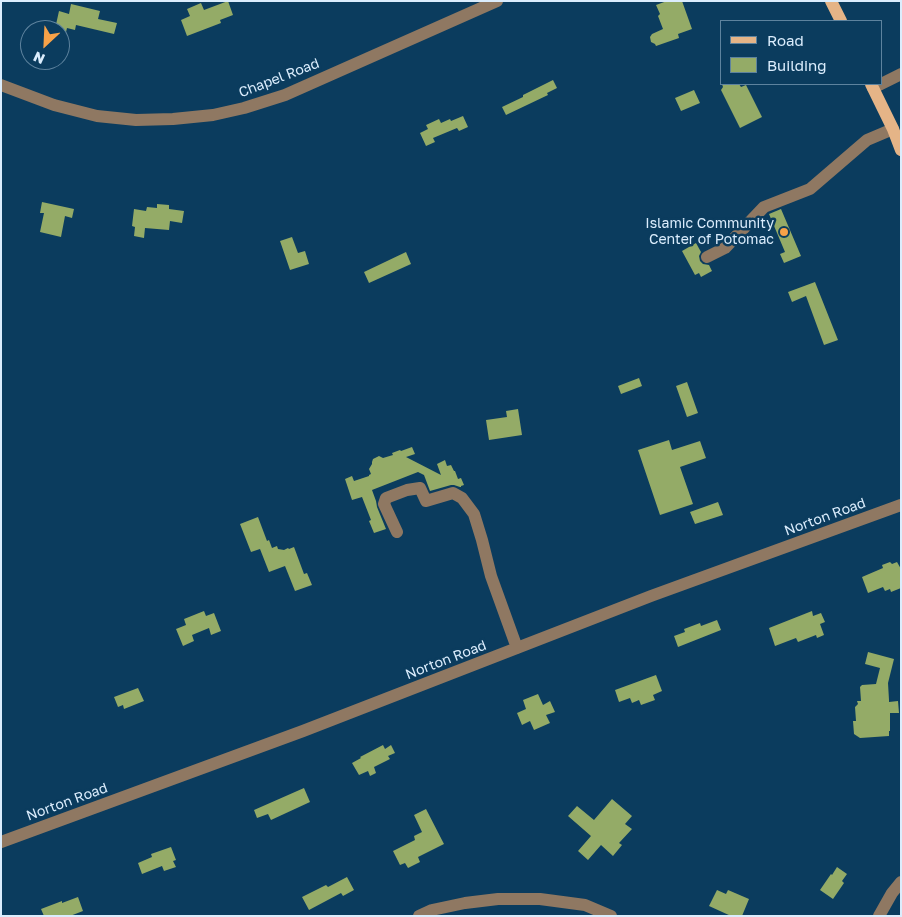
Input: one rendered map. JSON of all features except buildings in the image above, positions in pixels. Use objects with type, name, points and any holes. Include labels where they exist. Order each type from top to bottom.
[{"type":"main road","points":[[831,1],[840,20]]},
{"type":"main road","points":[[872,86],[901,150]]},
{"type":"street","name":"Chapel Road","points":[[1,85],[54,105],[97,116],[136,120],[174,119],[213,114],[244,108],[285,95],[497,1]]},
{"type":"street","points":[[882,82],[900,74]]},
{"type":"street","points":[[707,257],[725,248],[764,207],[810,189],[867,140],[892,129]]},
{"type":"street","points":[[397,532],[384,504],[386,498],[407,490],[420,488],[426,501],[453,493],[462,498],[474,514],[491,576],[517,648]]},
{"type":"street","name":"Norton Road","points":[[1,842],[303,732],[651,596],[901,505]]},
{"type":"street","points":[[879,916],[892,893],[901,882]]},
{"type":"street","points":[[419,916],[432,910],[465,903],[498,899],[540,899],[585,905],[611,916]]},
{"type":"place","name":"Islamic Community Center of Potomac","points":[[784,232]]}]
